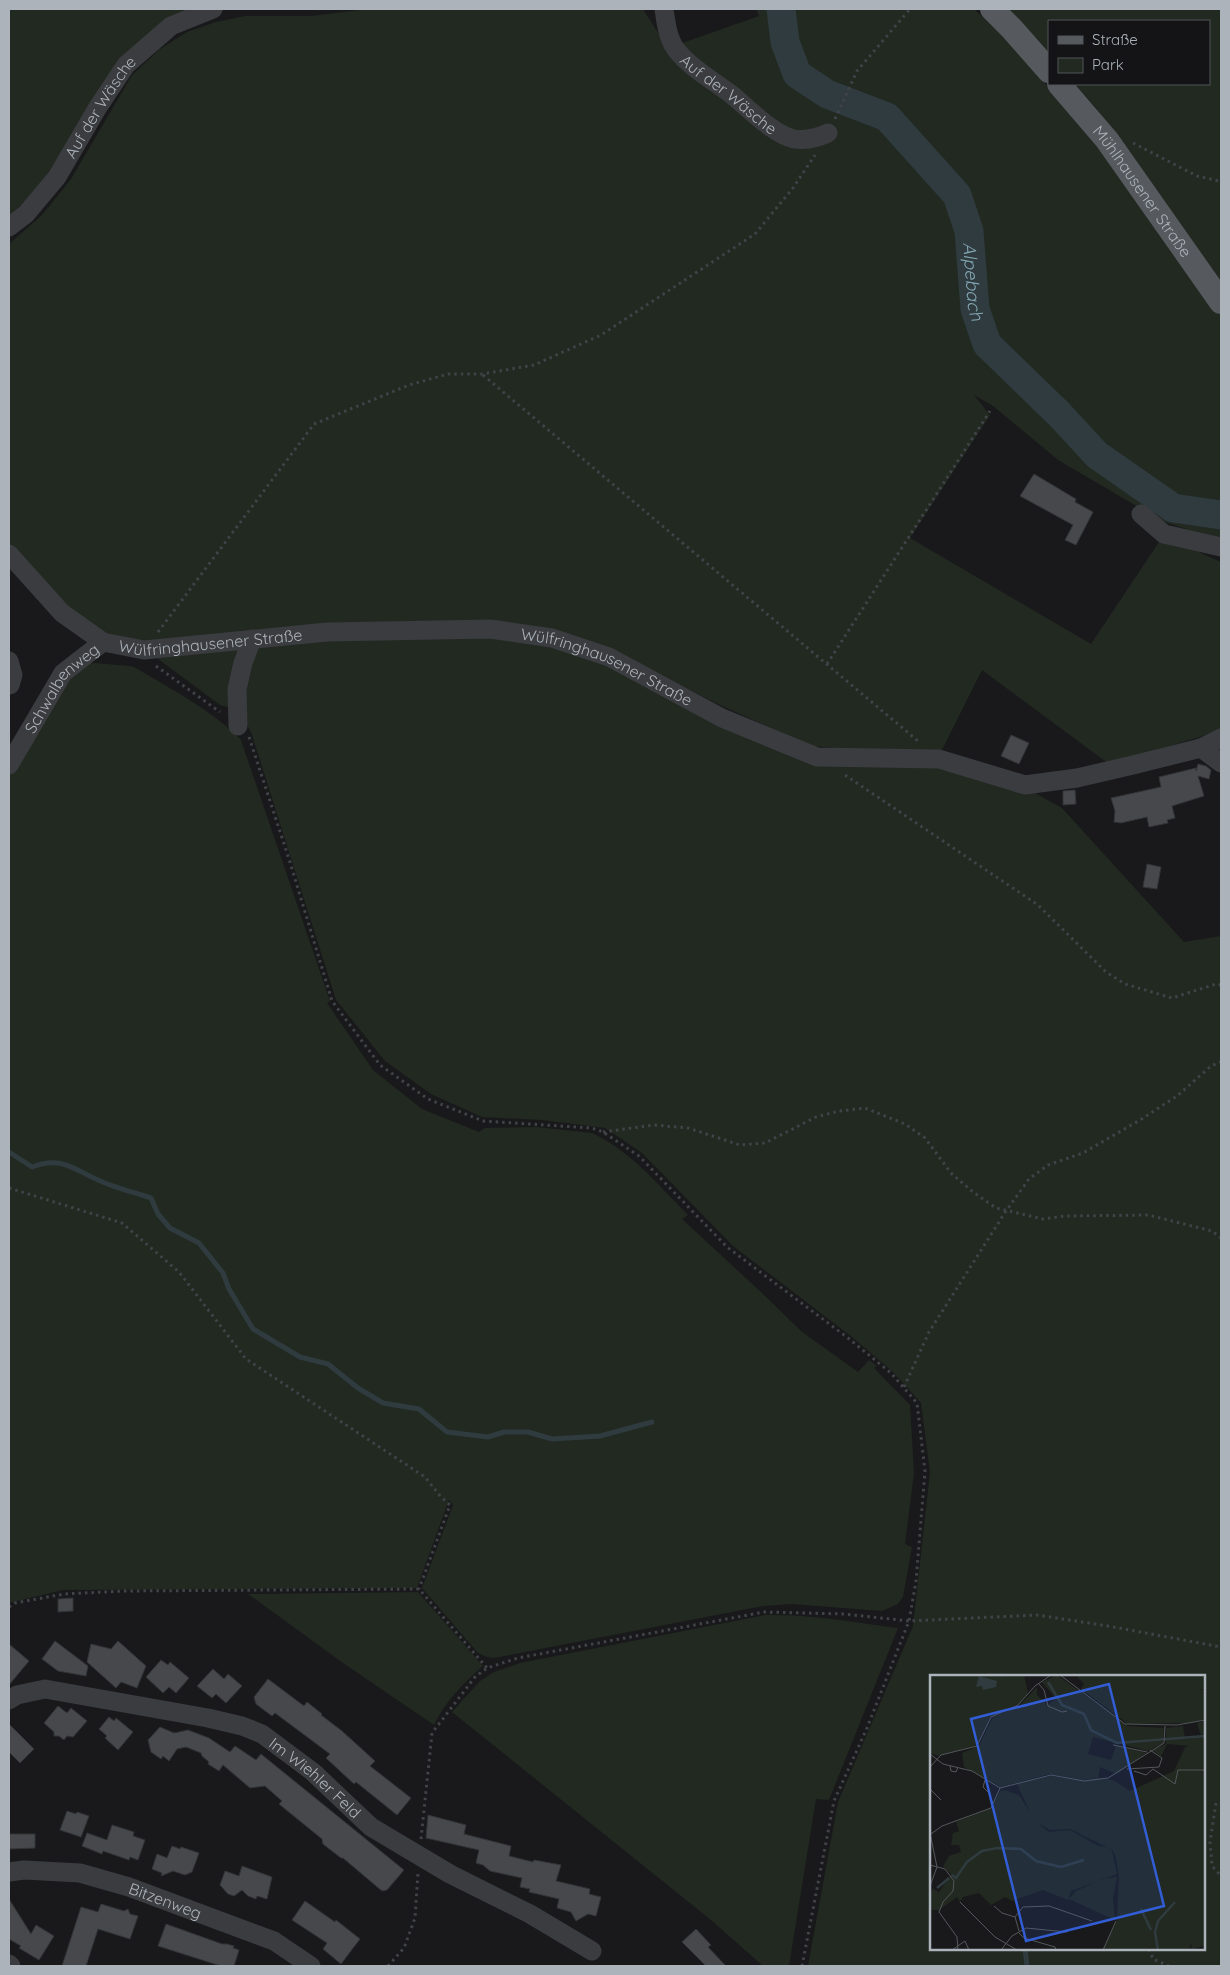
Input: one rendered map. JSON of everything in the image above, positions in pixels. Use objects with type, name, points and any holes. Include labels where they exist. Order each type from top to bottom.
[{"type":"main road","points":[[992,9],[1048,71]]},
{"type":"main road","name":"Mühlhausener Straße","points":[[1060,85],[1108,140],[1221,302]]},
{"type":"street","name":"Auf der Wäsche","points":[[9,227],[26,214],[57,177],[98,107],[126,65],[171,26],[212,9]]},
{"type":"street","name":"Auf der Wäsche","points":[[664,9],[668,34],[677,51],[783,135],[805,139],[828,133]]},
{"type":"street","points":[[1141,514],[1164,534],[1221,547]]},
{"type":"street","name":"Wülfringhausener Straße","points":[[9,554],[62,613],[103,642],[146,656],[252,639],[327,632],[490,630],[552,638],[609,657],[722,718],[817,757],[939,759],[1025,785],[1077,778],[1201,748],[1221,738]]},
{"type":"street","points":[[238,726],[237,689],[252,639]]},
{"type":"street","name":"Schwalbenweg","points":[[9,765],[64,673],[103,642]]},
{"type":"street","points":[[9,661],[13,675],[10,685]]},
{"type":"street","points":[[1201,748],[1221,763]]},
{"type":"street","name":"Im Wiehler Feld","points":[[9,1700],[17,1695],[44,1690],[208,1718],[242,1726],[262,1734],[313,1772],[371,1827],[450,1874],[530,1914],[592,1951]]},
{"type":"street","name":"Bitzenweg","points":[[9,1872],[24,1870],[80,1873],[129,1887],[274,1941],[311,1966]]},
{"type":"path","points":[[838,110],[858,71],[910,9]]},
{"type":"path","points":[[802,1966],[834,1801],[867,1728],[909,1621],[916,1581],[925,1471],[917,1402],[891,1373],[848,1338],[727,1247],[639,1156],[603,1132],[592,1128],[483,1121],[428,1099],[380,1065],[332,1001],[289,859],[247,733],[157,667],[146,656],[314,424],[409,385],[448,374],[482,374],[534,365],[601,335],[755,234],[793,188],[828,133]]},
{"type":"path","points":[[1108,140],[1131,142],[1197,176],[1221,180]]},
{"type":"path","points":[[482,374],[939,759]]},
{"type":"path","points":[[826,664],[990,411]]},
{"type":"path","points":[[842,773],[1038,905],[1106,972],[1125,984],[1172,998],[1216,984],[1221,985]]},
{"type":"path","points":[[904,1387],[929,1332],[1006,1210],[1029,1179],[1048,1165],[1083,1153],[1140,1120],[1178,1096],[1211,1066],[1221,1062]]},
{"type":"path","points":[[603,1132],[654,1125],[688,1128],[740,1145],[766,1143],[816,1117],[839,1111],[865,1108],[905,1124],[925,1138],[951,1173],[996,1208],[1043,1219],[1066,1216],[1148,1215],[1212,1231],[1221,1238]]},
{"type":"path","points":[[9,1188],[122,1222],[180,1272],[246,1359],[425,1477],[441,1497],[450,1504],[419,1589]]},
{"type":"path","points":[[9,1607],[15,1603],[64,1594],[107,1592],[419,1589],[488,1668]]},
{"type":"path","points":[[388,1966],[404,1948],[415,1918],[419,1856],[432,1732],[475,1677],[488,1668],[518,1658],[764,1612],[844,1614],[909,1621],[1037,1615],[1221,1647]]},
{"type":"path","points":[[1216,1803],[1210,1842],[1212,1866],[1221,1876]]},
{"type":"path","points":[[1149,1950],[1153,1959],[1169,1966]]},
{"type":"green space","points":[[9,9],[195,9],[166,22],[52,173],[9,218]]},
{"type":"green space","points":[[368,9],[643,9],[668,48],[759,16],[756,9],[974,9],[1017,50],[1097,145],[1221,316],[1221,541],[1162,521],[1058,460],[993,406],[974,395],[990,415],[910,538],[1091,644],[1163,536],[1221,562],[1221,729],[1109,764],[982,670],[939,756],[811,746],[720,705],[628,659],[543,628],[141,641],[107,633],[79,620],[9,544],[9,244],[42,215],[71,179],[132,75],[160,49],[187,32],[216,22],[245,16],[312,16]]},
{"type":"green space","points":[[1009,9],[1221,9],[1221,290],[1097,109],[1076,85],[1210,85],[1210,20],[1048,20],[1048,53]]},
{"type":"green space","points":[[492,634],[553,644],[606,661],[815,760],[939,761],[1026,788],[1062,808],[1184,942],[1221,936],[1221,1966],[808,1966],[838,1802],[913,1626],[930,1472],[921,1403],[893,1372],[852,1337],[733,1246],[642,1153],[605,1128],[542,1120],[482,1117],[431,1094],[385,1061],[336,1000],[246,721],[243,700],[254,644]]},
{"type":"green space","points":[[244,646],[234,703],[227,707],[220,705],[154,656]]},
{"type":"green space","points":[[94,663],[136,668],[205,710],[241,740],[330,1001],[327,1003],[373,1070],[422,1109],[479,1132],[485,1128],[536,1127],[592,1133],[606,1140],[643,1170],[688,1215],[682,1219],[801,1331],[858,1372],[869,1360],[877,1366],[874,1368],[910,1405],[914,1473],[905,1544],[912,1547],[903,1597],[898,1604],[882,1611],[792,1604],[763,1606],[494,1658],[487,1657],[478,1653],[422,1588],[453,1505],[449,1500],[417,1588],[63,1590],[9,1603],[9,773],[67,677],[85,664]]},
{"type":"green space","points":[[418,1592],[483,1666],[456,1693],[434,1725],[343,1663],[248,1594]]},
{"type":"green space","points":[[765,1615],[815,1617],[898,1628],[829,1800],[816,1799],[789,1966],[763,1966],[711,1920],[452,1712],[480,1681],[494,1672],[520,1663]]},
{"type":"building","points":[[1034,474],[1076,499],[1075,502],[1093,512],[1076,545],[1065,540],[1073,525],[1020,496]]},
{"type":"building","points":[[1011,735],[1029,743],[1019,764],[1001,756]]},
{"type":"building","points":[[1198,764],[1206,766],[1211,770],[1209,779],[1198,776],[1204,796],[1172,806],[1175,818],[1167,820],[1168,823],[1149,827],[1147,817],[1121,823],[1114,822],[1115,811],[1111,798],[1161,787],[1159,777],[1196,768],[1196,771]]},
{"type":"building","points":[[1075,790],[1076,804],[1063,805],[1063,791]]},
{"type":"building","points":[[1147,864],[1161,867],[1157,889],[1143,887]]},
{"type":"building","points":[[73,1598],[73,1611],[58,1612],[58,1599]]},
{"type":"building","points":[[55,1641],[88,1666],[86,1676],[58,1671],[42,1659]]},
{"type":"building","points":[[118,1641],[146,1666],[137,1688],[121,1682],[116,1688],[87,1662],[91,1644],[111,1649]]},
{"type":"building","points":[[9,1644],[29,1661],[9,1685]]},
{"type":"building","points":[[161,1660],[168,1665],[170,1662],[189,1678],[176,1693],[169,1687],[163,1693],[146,1677]]},
{"type":"building","points":[[213,1669],[224,1679],[228,1674],[242,1686],[226,1703],[216,1694],[212,1698],[197,1686]]},
{"type":"building","points":[[268,1679],[304,1706],[307,1702],[322,1714],[375,1761],[370,1766],[411,1798],[397,1815],[356,1782],[354,1784],[326,1758],[330,1754],[275,1713],[272,1716],[256,1704],[254,1697]]},
{"type":"building","points":[[58,1706],[67,1713],[71,1708],[87,1721],[73,1737],[67,1736],[64,1740],[59,1736],[54,1736],[54,1732],[44,1723]]},
{"type":"building","points":[[109,1717],[114,1721],[116,1718],[133,1732],[118,1750],[105,1738],[107,1736],[99,1729]]},
{"type":"building","points":[[9,1724],[34,1749],[20,1763],[9,1752]]},
{"type":"building","points":[[160,1727],[174,1733],[188,1730],[209,1738],[230,1752],[235,1746],[256,1760],[261,1754],[404,1870],[387,1890],[382,1891],[343,1858],[323,1844],[322,1839],[279,1804],[282,1801],[265,1786],[250,1788],[223,1765],[219,1771],[208,1764],[209,1762],[201,1753],[186,1747],[177,1749],[169,1761],[163,1756],[161,1759],[151,1752],[148,1740]]},
{"type":"building","points":[[67,1811],[89,1816],[81,1837],[60,1830]]},
{"type":"building","points":[[428,1815],[466,1825],[464,1834],[511,1846],[509,1856],[533,1862],[534,1860],[561,1865],[556,1881],[590,1889],[589,1894],[601,1897],[596,1916],[588,1914],[576,1921],[571,1912],[557,1908],[559,1899],[529,1892],[530,1889],[520,1887],[522,1878],[490,1871],[483,1865],[476,1863],[479,1850],[426,1838]]},
{"type":"building","points":[[112,1825],[134,1832],[133,1836],[145,1840],[138,1860],[130,1857],[129,1860],[103,1851],[102,1854],[82,1846],[87,1833],[107,1840]]},
{"type":"building","points":[[9,1834],[35,1834],[35,1848],[9,1849]]},
{"type":"building","points":[[172,1846],[199,1853],[192,1872],[185,1875],[173,1871],[161,1876],[162,1873],[152,1869],[157,1854],[167,1858]]},
{"type":"building","points":[[242,1866],[272,1877],[267,1899],[257,1896],[256,1899],[248,1896],[242,1890],[234,1896],[228,1894],[220,1885],[225,1871],[239,1876]]},
{"type":"building","points":[[9,1899],[31,1934],[36,1925],[54,1936],[39,1960],[19,1948],[21,1946],[9,1939]]},
{"type":"building","points":[[305,1901],[335,1922],[336,1920],[360,1939],[341,1964],[323,1949],[327,1943],[292,1920]]},
{"type":"building","points":[[101,1904],[124,1911],[128,1909],[130,1914],[138,1916],[130,1939],[98,1929],[86,1966],[62,1966],[81,1907],[98,1912]]},
{"type":"building","points":[[166,1924],[222,1944],[234,1946],[233,1948],[239,1950],[234,1966],[221,1966],[158,1946]]},
{"type":"building","points":[[696,1929],[711,1945],[708,1947],[726,1966],[706,1966],[682,1942]]},
{"type":"waterway","name":"Alpebach","points":[[781,9],[785,42],[797,74],[827,94],[887,117],[957,195],[969,231],[975,309],[987,344],[1060,415],[1097,455],[1173,508],[1221,515]]},
{"type":"waterway","points":[[9,1152],[32,1167],[51,1163],[67,1165],[104,1183],[151,1198],[158,1214],[170,1228],[199,1243],[223,1273],[229,1289],[253,1329],[300,1357],[328,1364],[358,1388],[383,1403],[419,1409],[447,1432],[488,1437],[504,1432],[528,1432],[552,1439],[600,1436],[652,1422]]},
{"type":"waterway","points":[[1025,1950],[1027,1966]]}]
